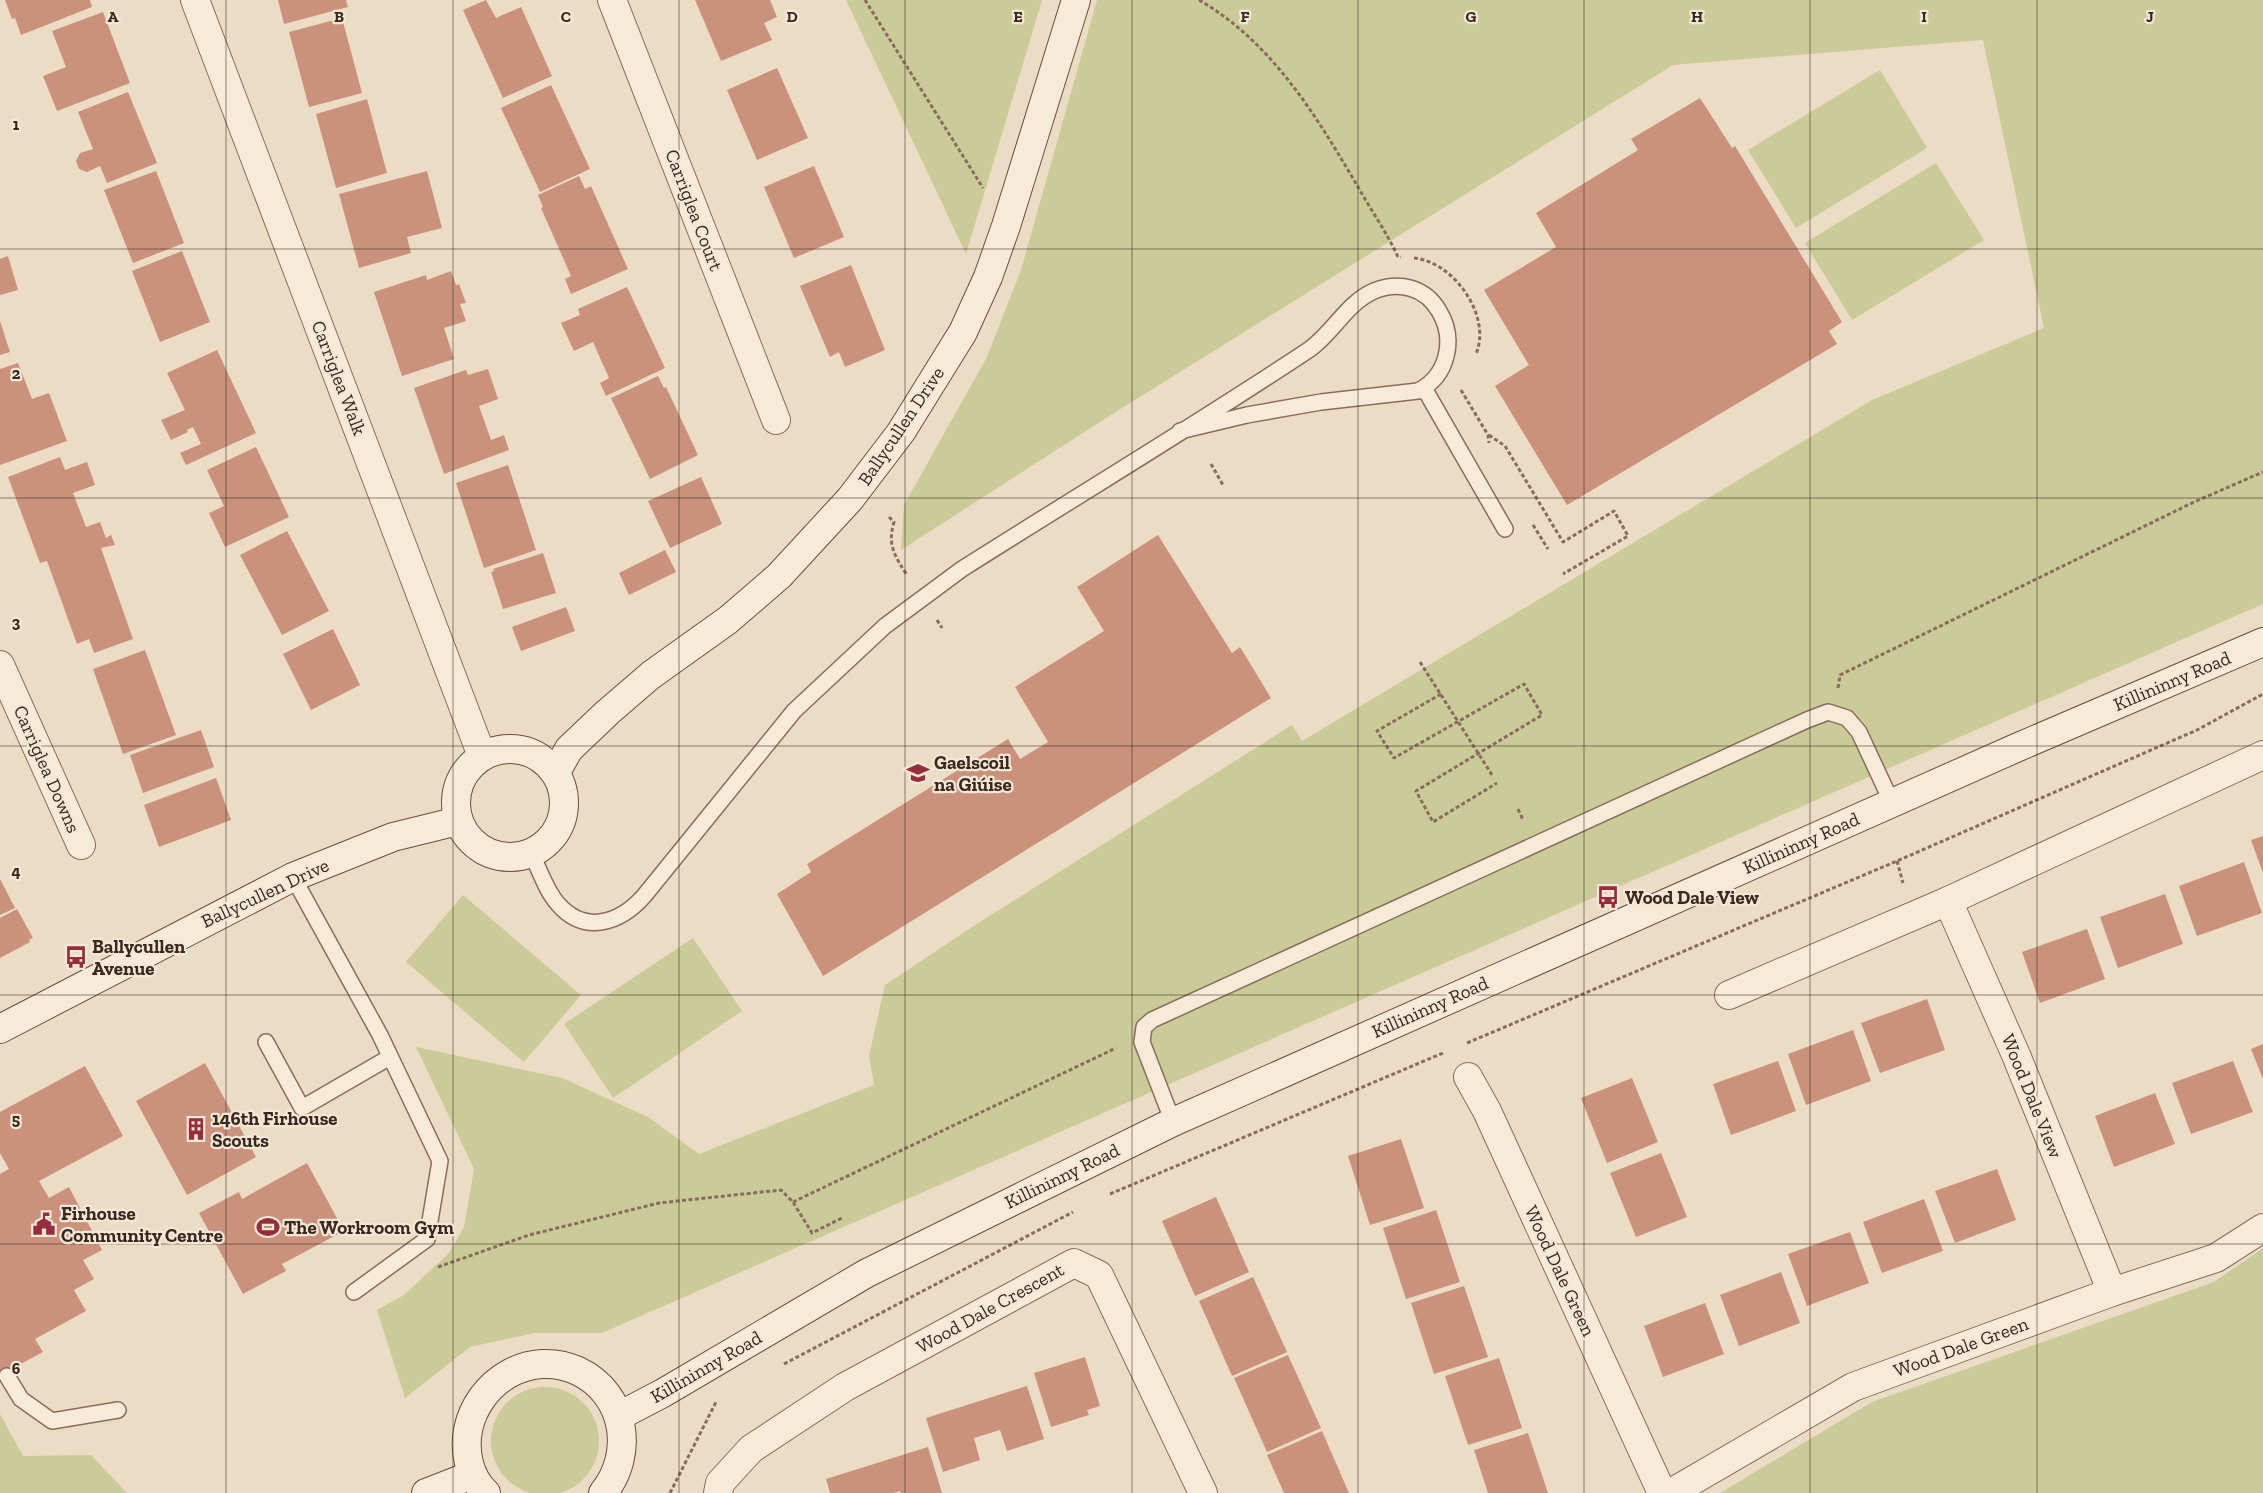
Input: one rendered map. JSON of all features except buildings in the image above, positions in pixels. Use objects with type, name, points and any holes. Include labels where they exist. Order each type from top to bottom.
[{"type":"street","name":"Carriglea Walk","points":[[195,0],[482,756]]},
{"type":"street","name":"Carriglea Court","points":[[612,0],[776,420]]},
{"type":"street","name":"Ballycullen Drive","points":[[556,772],[569,749],[651,675],[728,620],[779,576],[850,499],[901,432],[962,332],[988,277],[1006,226],[1076,0]]},
{"type":"street","name":"Killininny Road","points":[[619,1416],[663,1393],[867,1273],[1173,1122],[1892,803],[2263,642]]},
{"type":"street","name":"Carriglea Downs","points":[[0,665],[81,845]]},
{"type":"street","points":[[514,749],[530,752],[544,760],[556,772],[563,788],[565,805],[562,823],[552,838],[539,849],[531,853],[508,858],[492,854],[477,847],[466,835],[458,821],[456,802],[459,784],[468,768],[482,756],[498,750],[514,749]]},
{"type":"street","points":[[1729,995],[1948,901],[2263,755]]},
{"type":"street","name":"Ballycullen Drive","points":[[0,1029],[293,877],[394,838],[458,821]]},
{"type":"street","name":"Wood Dale View","points":[[1948,901],[2016,1055],[2112,1292]]},
{"type":"street","name":"Wood Dale Green","points":[[1468,1077],[1487,1111],[1662,1493]]},
{"type":"street","name":"Wood Dale Green","points":[[1671,1493],[1852,1387],[2112,1292],[2216,1258],[2263,1228]]},
{"type":"street","name":"Wood Dale Crescent","points":[[718,1493],[720,1482],[751,1449],[845,1387],[1074,1263],[1099,1275],[1203,1493]]},
{"type":"street","points":[[426,1493],[479,1484],[466,1441],[471,1416],[484,1393],[503,1376],[527,1366],[553,1364],[578,1371],[599,1386],[619,1416],[622,1431],[622,1457],[613,1481],[603,1493]]},
{"type":"lane","points":[[531,853],[556,903],[566,912],[577,919],[595,923],[617,918],[635,906],[644,896],[794,711],[885,626],[962,568],[1180,431],[1310,350],[1337,325],[1350,307],[1372,292],[1398,285],[1414,288],[1427,295],[1442,316],[1447,331],[1448,346],[1446,358],[1439,374],[1424,388],[1406,393],[1321,402],[1256,413],[1180,431]]},
{"type":"lane","points":[[1424,388],[1504,529]]},
{"type":"lane","points":[[1173,1122],[1142,1042],[1144,1027],[1152,1020],[1793,726],[1828,712],[1847,718],[1859,732],[1892,803]]},
{"type":"lane","points":[[293,877],[390,1057],[440,1161],[427,1239],[354,1292]]},
{"type":"lane","points":[[266,1042],[302,1108],[390,1057]]},
{"type":"lane","points":[[7,1376],[22,1399],[52,1421],[118,1410]]},
{"type":"path","points":[[865,0],[986,194]]},
{"type":"path","points":[[1199,0],[1239,28],[1296,89],[1347,168],[1398,257],[1422,259],[1441,267],[1458,282],[1476,313],[1479,346],[1476,355]]},
{"type":"path","points":[[1463,385],[1461,390],[1470,406]]},
{"type":"path","points":[[1488,435],[1505,446],[1562,542],[1614,510],[1628,536],[1563,574]]},
{"type":"path","points":[[1211,464],[1224,485]]},
{"type":"path","points":[[1833,714],[1840,675],[2194,502],[2263,472]]},
{"type":"path","points":[[889,517],[894,522],[890,533],[892,549],[908,577]]},
{"type":"path","points":[[1532,524],[1548,549]]},
{"type":"path","points":[[1420,662],[1492,775]]},
{"type":"path","points":[[1441,694],[1377,731],[1394,758],[1524,684],[1542,715],[1416,791],[1433,822],[1497,783]]},
{"type":"path","points":[[1897,861],[1904,888]]},
{"type":"path","points":[[793,1202],[1119,1047],[1117,1040]]},
{"type":"path","points":[[431,1270],[529,1235],[659,1203],[781,1190],[793,1202],[812,1233],[842,1218]]},
{"type":"shaded area","points":[[846,0],[1042,0],[966,254]]},
{"type":"shaded area","points":[[1097,0],[2263,0],[2263,604],[602,1333],[534,1333],[470,1347],[405,1398],[377,1310],[404,1295],[449,1253],[464,1227],[474,1169],[416,1047],[562,1078],[648,1117],[699,1154],[874,1085],[869,1056],[885,985],[972,927],[1292,725],[1302,741],[1872,400],[2044,328],[1983,40],[1673,65],[1106,418],[901,550],[904,505],[987,357],[1021,270]]},
{"type":"shaded area","points":[[1880,70],[1927,148],[1796,228],[1748,150]]},
{"type":"shaded area","points":[[1936,163],[1984,240],[1852,320],[1805,243]]},
{"type":"shaded area","points":[[463,895],[581,995],[524,1062],[406,962]]},
{"type":"shaded area","points":[[693,938],[742,1011],[613,1098],[564,1024]]},
{"type":"shaded area","points":[[2263,1248],[2263,1493],[1720,1493],[1872,1402],[2214,1282]]},
{"type":"shaded area","points":[[545,1387],[566,1391],[583,1403],[595,1420],[599,1441],[595,1462],[583,1479],[566,1491],[545,1495],[524,1491],[507,1479],[495,1462],[491,1441],[495,1420],[507,1403],[524,1391]]},
{"type":"shaded area","points":[[0,1414],[23,1456],[91,1455],[127,1493],[0,1493]]},
{"type":"place","name":"Gaelscoil na Giúise","points":[[918,773]]},
{"type":"place","name":"Wood Dale View","points":[[1608,897]]},
{"type":"place","name":"Ballycullen Avenue","points":[[76,957]]},
{"type":"place","name":"146th Firhouse Scouts","points":[[196,1129]]},
{"type":"place","name":"Firhouse Community Centre","points":[[44,1224]]},
{"type":"place","name":"The Workroom Gym","points":[[268,1227]]}]
